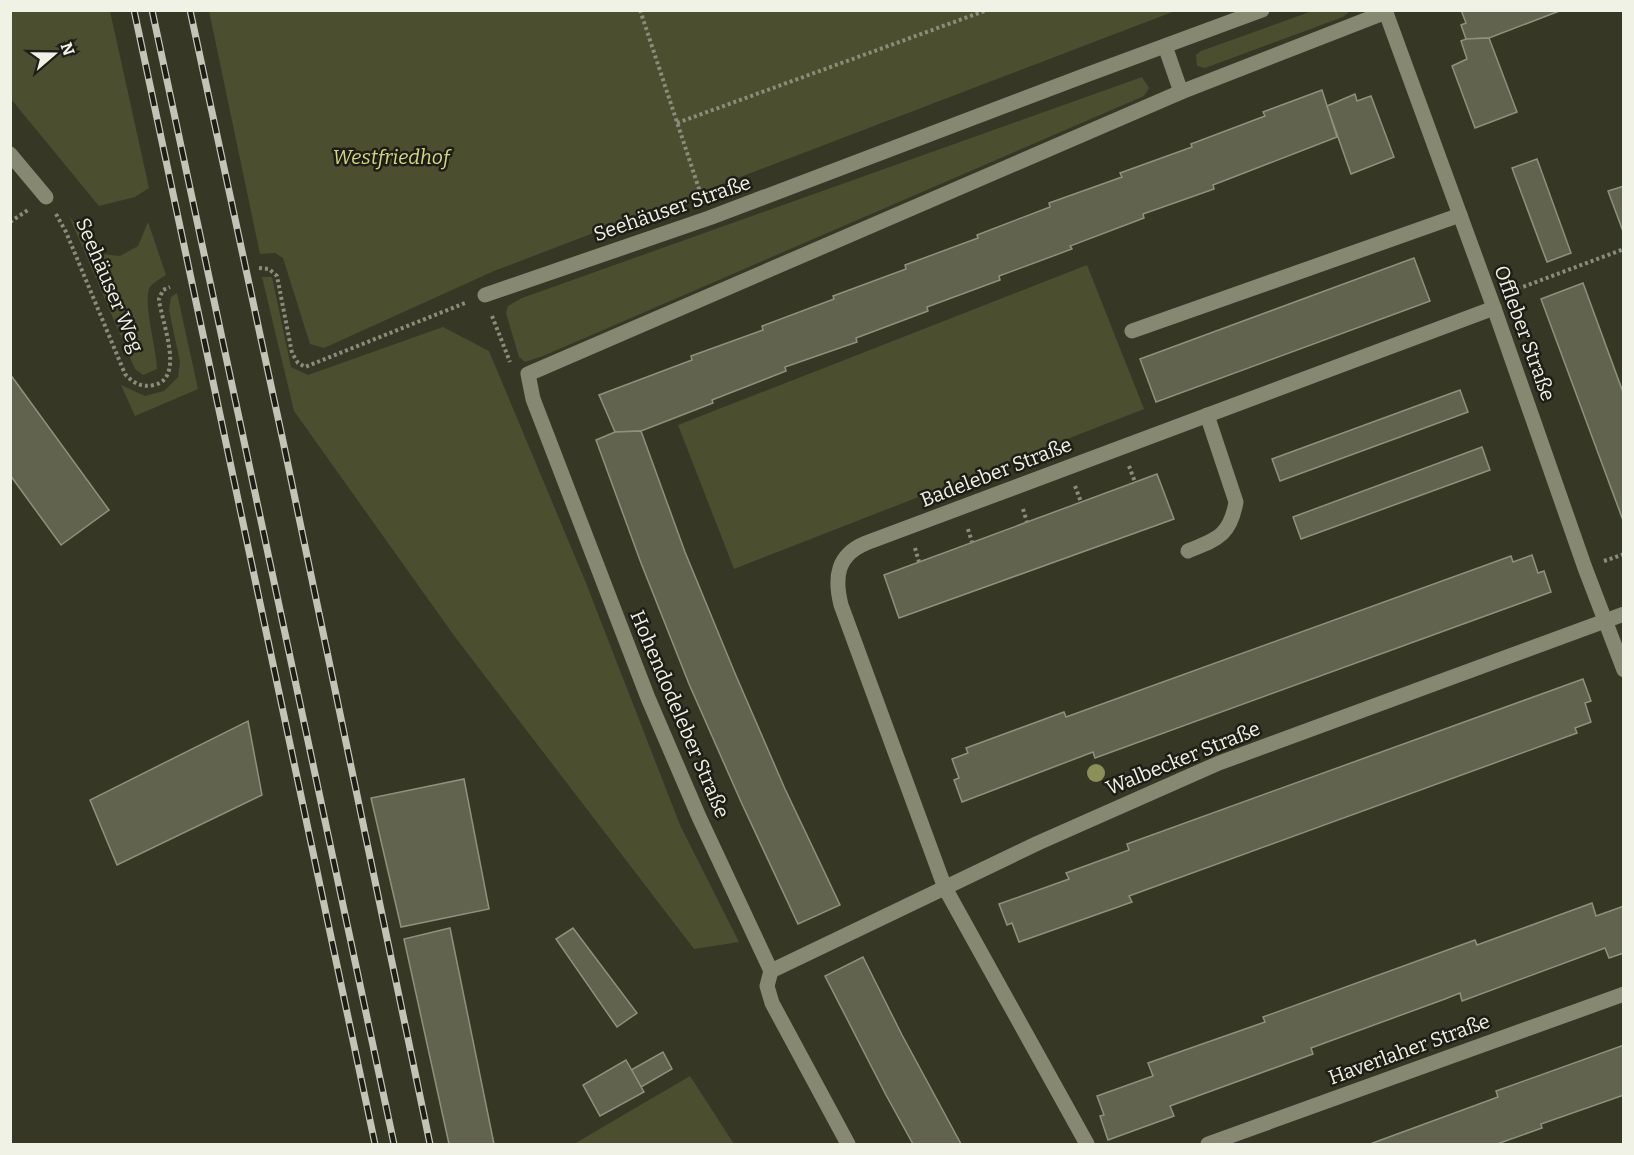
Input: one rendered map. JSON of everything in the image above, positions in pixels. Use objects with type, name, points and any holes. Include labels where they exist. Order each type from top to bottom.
[{"type":"street","name":"Seehäuser Straße","points":[[484,295],[709,218],[1262,10]]},
{"type":"street","points":[[528,374],[1181,92],[1385,11]]},
{"type":"street","name":"Offleber Straße","points":[[1385,11],[1493,303],[1623,670]]},
{"type":"street","points":[[1165,46],[1181,92]]},
{"type":"street","points":[[10,154],[46,196]]},
{"type":"street","points":[[1132,331],[1460,215]]},
{"type":"street","name":"Badeleber Straße","points":[[945,888],[841,605],[837,576],[844,559],[866,543],[1207,415],[1493,303]]},
{"type":"street","name":"Hohendodeleber Straße","points":[[528,374],[533,399],[648,698],[699,817],[771,970],[767,986],[772,1004],[848,1144]]},
{"type":"street","points":[[1188,551],[1219,538],[1233,515],[1236,502],[1207,415]]},
{"type":"street","name":"Walbecker Straße","points":[[771,970],[1038,843],[1220,763],[1623,614]]},
{"type":"street","points":[[945,888],[1087,1144]]},
{"type":"street","name":"Haverlaher Straße","points":[[1208,1144],[1623,994]]},
{"type":"path","points":[[640,10],[709,218]]},
{"type":"path","points":[[677,123],[987,10]]},
{"type":"path","name":"Seehäuser Weg","points":[[46,196],[66,232],[125,374],[135,383],[144,386],[163,381],[169,373],[171,359],[159,299],[164,290],[170,287]]},
{"type":"path","points":[[1493,303],[1623,249]]},
{"type":"path","points":[[259,268],[269,269],[277,276],[292,353],[298,363],[305,367],[484,295],[509,361],[528,374]]},
{"type":"green space","name":"Westfriedhof","points":[[209,10],[1175,11],[494,271],[324,348],[310,344],[283,258],[275,253],[260,254]]},
{"type":"green space","points":[[10,11],[110,11],[149,188],[135,197],[99,206],[11,99]]},
{"type":"green space","points":[[1312,11],[1348,11],[1348,13],[1343,17],[1205,68],[1197,66],[1196,55],[1201,51]]},
{"type":"green space","points":[[1142,77],[1149,88],[1144,96],[543,356],[525,362],[519,357],[506,313],[508,306],[522,298]]},
{"type":"green space","points":[[69,216],[86,239],[102,254],[120,256],[138,246],[148,222],[166,275],[151,285],[148,293],[157,369],[143,375],[135,369]]},
{"type":"green space","points":[[1087,265],[1144,409],[734,569],[678,425]]},
{"type":"green space","points":[[262,277],[272,277],[291,367],[308,375],[443,327],[489,351],[586,583],[680,825],[739,942],[694,949],[455,637],[294,411]]},
{"type":"green space","points":[[177,293],[198,389],[135,416],[121,385],[145,396],[164,391],[178,377],[180,362],[169,310],[171,297]]},
{"type":"green space","points":[[690,1076],[734,1144],[574,1144]]},
{"type":"building","points":[[1461,10],[1562,10],[1489,38],[1466,39],[1461,25],[1466,23]]},
{"type":"building","points":[[1489,38],[1517,112],[1475,128],[1452,66],[1467,59],[1461,41]]},
{"type":"building","points":[[1322,90],[1337,137],[1213,185],[1214,189],[1143,214],[1144,218],[1070,246],[1072,249],[999,276],[1000,280],[927,307],[928,311],[856,338],[857,342],[785,367],[786,371],[712,400],[713,403],[641,431],[615,432],[599,395],[692,360],[691,356],[763,330],[762,326],[906,269],[905,265],[978,238],[977,235],[1050,207],[1049,203],[1122,177],[1120,173],[1192,147],[1191,144],[1265,116],[1263,112]]},
{"type":"building","points":[[1355,94],[1357,101],[1371,96],[1394,157],[1351,174],[1327,106]]},
{"type":"building","points":[[1537,159],[1571,253],[1547,262],[1512,168]]},
{"type":"building","points":[[1624,186],[1624,234],[1608,191]]},
{"type":"building","points":[[1414,258],[1430,301],[1156,402],[1140,359]]},
{"type":"building","points":[[1583,283],[1624,395],[1624,523],[1541,299]]},
{"type":"building","points":[[10,374],[109,510],[61,545],[10,475]]},
{"type":"building","points":[[1460,390],[1468,412],[1280,481],[1272,459]]},
{"type":"building","points":[[641,431],[685,552],[734,671],[785,789],[840,905],[798,924],[689,684],[596,440],[615,432]]},
{"type":"building","points":[[1482,447],[1490,470],[1301,539],[1293,517]]},
{"type":"building","points":[[1157,474],[1174,519],[899,618],[884,575]]},
{"type":"building","points":[[1532,555],[1538,573],[1544,571],[1551,592],[1095,758],[1093,752],[962,802],[954,780],[959,778],[952,759],[968,753],[966,748],[1064,712],[1066,717],[1511,556],[1513,562]]},
{"type":"building","points":[[1583,679],[1591,701],[1585,703],[1591,722],[1575,728],[1577,733],[1129,896],[1132,902],[1019,942],[1012,923],[1007,925],[999,904],[1069,879],[1066,873],[1129,850],[1127,844]]},
{"type":"building","points":[[248,721],[262,795],[117,865],[90,800]]},
{"type":"building","points":[[464,779],[489,909],[401,927],[371,798]]},
{"type":"building","points":[[1592,903],[1596,916],[1624,906],[1624,953],[1609,958],[1605,948],[1462,1001],[1460,993],[1311,1048],[1313,1054],[1170,1106],[1174,1116],[1108,1140],[1100,1116],[1104,1115],[1097,1096],[1153,1076],[1148,1063],[1265,1022],[1263,1017],[1475,940],[1477,945]]},
{"type":"building","points":[[450,928],[494,1144],[449,1144],[404,939]]},
{"type":"building","points":[[573,928],[637,1013],[617,1027],[556,939]]},
{"type":"building","points":[[863,957],[961,1144],[913,1144],[886,1095],[825,976]]},
{"type":"building","points":[[1624,1045],[1624,1095],[1541,1124],[1542,1128],[1497,1144],[1370,1144],[1498,1097],[1496,1091]]},
{"type":"building","points":[[663,1052],[672,1069],[641,1087],[631,1070]]},
{"type":"building","points":[[626,1060],[644,1092],[600,1116],[583,1085]]},
{"type":"railway","points":[[134,10],[375,1144]]},
{"type":"railway","points":[[152,10],[394,1144]]},
{"type":"railway","points":[[190,10],[430,1144]]}]
